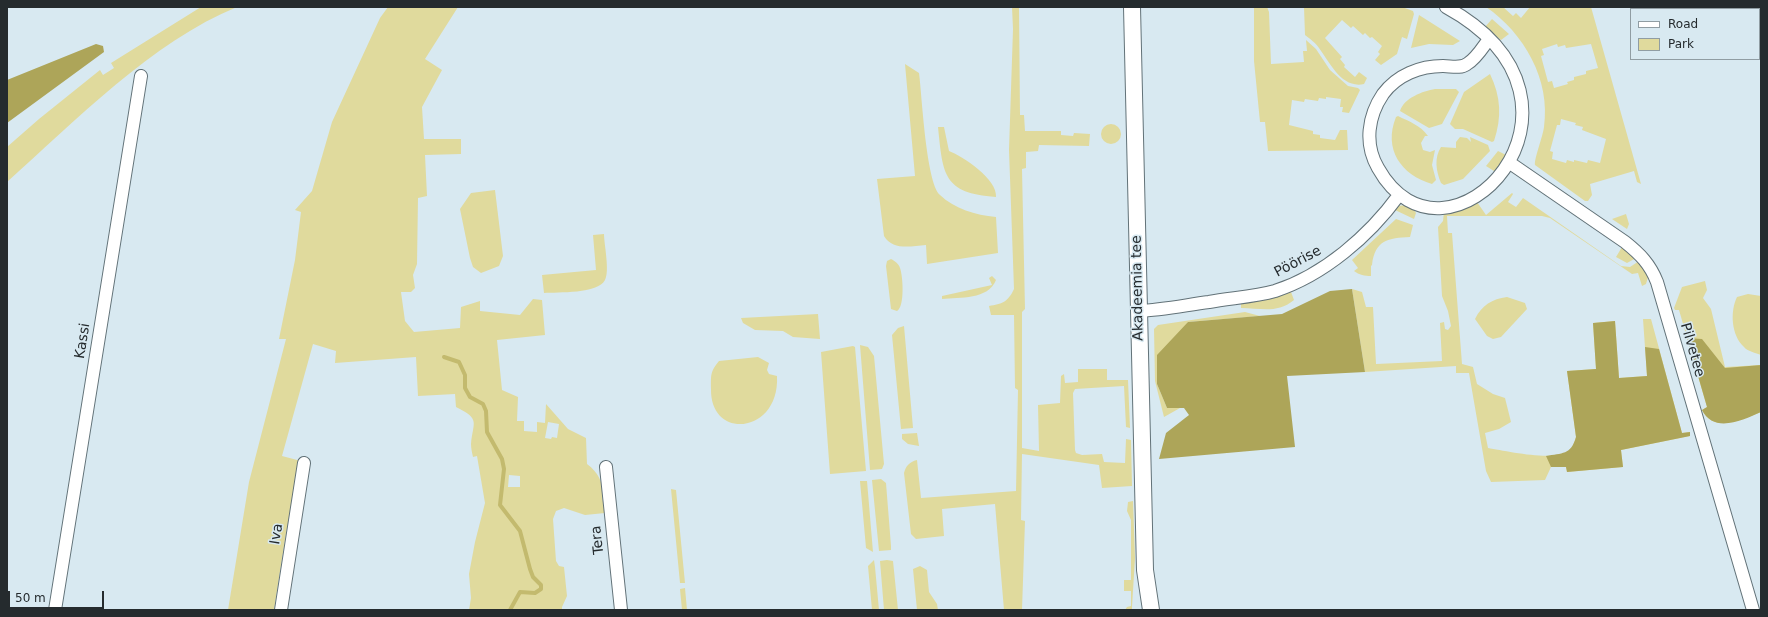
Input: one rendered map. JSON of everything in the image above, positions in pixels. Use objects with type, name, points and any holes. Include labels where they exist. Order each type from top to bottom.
[{"type":"main road","name":"Akadeemia tee","points":[[1132,7],[1145,570],[1141,610]]},
{"type":"main road","name":"Akadeemia tee","points":[[1145,570],[1151,610]]},
{"type":"street","points":[[1446,7],[1467,21],[1489,40],[1506,56],[1515,73],[1520,92],[1522,126],[1518,146],[1510,163],[1494,182],[1479,196],[1461,204],[1443,207],[1425,206],[1410,202],[1399,196],[1390,187],[1379,171],[1370,144],[1370,123],[1384,94],[1394,82],[1419,69],[1433,66],[1458,67],[1467,64],[1489,40]]},
{"type":"street","name":"Kassi","points":[[55,610],[141,76]]},
{"type":"street","name":"Pilvetee","points":[[1510,163],[1625,242],[1643,256],[1650,264],[1657,282],[1754,610]]},
{"type":"street","name":"Pöörise","points":[[1139,311],[1265,293],[1291,285],[1323,267],[1355,242],[1384,216],[1399,196]]},
{"type":"street","name":"Iva","points":[[281,610],[304,463]]},
{"type":"street","name":"Tera","points":[[606,467],[621,610]]},
{"type":"green space","points":[[201,7],[237,7],[206,22],[175,40],[145,61],[87,109],[7,182],[7,147],[100,70],[103,75],[114,68],[111,63]]},
{"type":"green space","points":[[388,7],[458,7],[425,59],[442,70],[422,107],[424,139],[461,139],[461,154],[425,155],[427,196],[418,198],[417,264],[413,275],[415,288],[411,292],[401,292],[405,321],[414,332],[460,328],[461,307],[480,301],[480,311],[520,315],[533,299],[542,300],[545,335],[497,340],[502,390],[518,397],[517,421],[524,421],[524,431],[537,432],[537,422],[545,423],[546,404],[568,429],[586,438],[587,464],[597,474],[605,494],[602,496],[605,513],[585,515],[564,508],[556,511],[553,519],[556,561],[559,566],[564,567],[567,596],[562,610],[469,610],[471,598],[469,574],[485,503],[477,456],[473,457],[471,449],[474,422],[469,415],[456,407],[455,394],[418,396],[416,357],[335,363],[336,351],[313,344],[282,456],[301,461],[286,533],[274,610],[228,610],[249,482],[286,339],[279,339],[295,260],[301,212],[295,210],[312,191],[332,122],[380,18]],"holes":[[[548,422],[559,424],[557,438],[545,438]],[[509,475],[520,476],[520,487],[508,487]]]},
{"type":"green space","points":[[1012,7],[1019,7],[1020,115],[1024,115],[1025,131],[1061,131],[1061,135],[1073,136],[1074,133],[1090,134],[1089,146],[1039,145],[1038,151],[1026,152],[1026,168],[1022,169],[1025,309],[1022,312],[1022,448],[1039,451],[1038,405],[1060,403],[1061,376],[1064,374],[1065,383],[1078,382],[1078,369],[1107,369],[1107,380],[1128,380],[1130,428],[1126,427],[1124,386],[1075,389],[1073,393],[1075,450],[1076,453],[1082,455],[1102,454],[1104,462],[1125,463],[1126,439],[1131,440],[1132,486],[1102,488],[1099,465],[1022,454],[1021,520],[1025,521],[1022,610],[1004,610],[995,504],[942,509],[944,536],[916,539],[911,534],[904,473],[908,465],[917,460],[921,498],[1016,491],[1018,390],[1015,388],[1014,315],[991,315],[989,306],[1007,300],[1014,289],[1009,150],[1013,29]]},
{"type":"green space","points":[[1254,7],[1267,7],[1269,12],[1271,64],[1304,62],[1303,51],[1307,51],[1306,40],[1316,49],[1330,70],[1348,86],[1358,88],[1360,90],[1349,113],[1342,112],[1343,107],[1340,107],[1341,99],[1326,97],[1326,99],[1319,98],[1318,101],[1305,99],[1304,102],[1292,100],[1289,125],[1313,131],[1313,134],[1320,135],[1320,138],[1335,140],[1340,130],[1347,130],[1348,150],[1268,151],[1265,122],[1260,122],[1254,61]]},
{"type":"green space","points":[[1304,7],[1402,7],[1413,11],[1414,14],[1407,39],[1402,37],[1397,54],[1381,65],[1375,60],[1380,54],[1378,52],[1382,46],[1372,37],[1370,38],[1365,33],[1363,35],[1353,26],[1351,28],[1342,20],[1325,38],[1342,57],[1340,59],[1345,65],[1344,67],[1355,77],[1359,72],[1367,78],[1364,84],[1356,85],[1349,83],[1337,74],[1318,46],[1305,35]]},
{"type":"green space","points":[[1486,7],[1503,7],[1513,16],[1516,13],[1521,18],[1530,7],[1591,7],[1641,184],[1637,182],[1634,171],[1590,184],[1592,195],[1588,201],[1585,201],[1535,165],[1544,127],[1545,109],[1539,75],[1523,44],[1500,18]],"holes":[[[1557,44],[1558,47],[1565,45],[1566,48],[1591,44],[1598,68],[1586,71],[1586,74],[1574,77],[1574,80],[1567,82],[1568,84],[1554,88],[1552,81],[1548,82],[1541,56],[1544,55],[1542,49]],[[1561,119],[1576,123],[1575,125],[1583,127],[1582,130],[1606,139],[1600,163],[1588,160],[1587,163],[1574,160],[1574,162],[1567,160],[1566,163],[1552,159],[1553,152],[1550,151],[1557,125],[1560,125]]]},
{"type":"green space","points":[[1419,15],[1460,41],[1453,45],[1429,44],[1411,48]]},
{"type":"green space","points":[[1492,19],[1509,34],[1501,40],[1485,27]]},
{"type":"green space","points":[[905,64],[919,73],[925,137],[931,174],[935,187],[940,195],[959,208],[980,215],[996,217],[998,253],[927,264],[926,245],[908,247],[897,246],[888,241],[884,236],[877,179],[915,176]]},
{"type":"green space","points":[[1490,74],[1494,82],[1499,107],[1497,132],[1494,141],[1492,142],[1463,129],[1455,129],[1450,124],[1464,92]]},
{"type":"green space","points":[[1435,89],[1456,89],[1459,92],[1442,124],[1429,128],[1400,111],[1405,102],[1414,96],[1425,91]]},
{"type":"green space","points":[[1398,116],[1418,126],[1428,136],[1425,136],[1421,143],[1423,150],[1430,152],[1435,150],[1432,165],[1436,180],[1432,184],[1411,174],[1398,159],[1392,140],[1396,117]]},
{"type":"green space","points":[[1111,124],[1118,127],[1121,134],[1118,141],[1111,144],[1104,141],[1101,134],[1104,127]]},
{"type":"green space","points":[[938,127],[944,127],[949,151],[971,163],[986,176],[995,190],[996,197],[978,195],[965,191],[956,186],[949,178],[942,158]]},
{"type":"green space","points":[[1460,137],[1467,138],[1471,142],[1470,137],[1488,145],[1490,151],[1463,179],[1444,185],[1441,183],[1438,174],[1437,156],[1441,147],[1456,148],[1456,142]]},
{"type":"green space","points":[[1498,151],[1506,155],[1496,171],[1494,171],[1486,166]]},
{"type":"green space","points":[[495,190],[503,256],[499,266],[481,273],[473,267],[470,258],[460,209],[471,193]]},
{"type":"green space","points":[[1512,193],[1513,194],[1508,202],[1516,207],[1523,198],[1621,266],[1630,267],[1639,261],[1648,277],[1646,284],[1642,286],[1638,273],[1632,274],[1550,218],[1542,216],[1447,216],[1448,233],[1452,233],[1462,364],[1473,367],[1477,384],[1493,394],[1505,398],[1511,422],[1499,429],[1485,433],[1488,448],[1542,456],[1553,456],[1569,451],[1573,446],[1576,437],[1567,371],[1596,369],[1593,323],[1615,321],[1619,378],[1647,376],[1643,319],[1651,319],[1682,433],[1690,432],[1690,436],[1621,450],[1623,467],[1567,472],[1566,467],[1551,467],[1545,480],[1491,482],[1486,471],[1469,373],[1456,373],[1456,366],[1365,372],[1352,289],[1362,292],[1366,307],[1373,307],[1376,364],[1442,361],[1440,323],[1444,322],[1445,329],[1448,330],[1451,326],[1448,311],[1442,296],[1438,227],[1443,221],[1444,212],[1462,209],[1477,202],[1486,215]]},
{"type":"green space","points":[[1406,205],[1413,208],[1416,213],[1414,219],[1395,210],[1398,206]]},
{"type":"green space","points":[[1626,214],[1629,224],[1627,229],[1612,219]]},
{"type":"green space","points":[[1396,219],[1413,225],[1410,237],[1395,238],[1380,245],[1376,250],[1371,266],[1371,276],[1362,275],[1354,271],[1358,268],[1352,260]]},
{"type":"green space","points":[[604,234],[607,270],[605,280],[601,285],[586,290],[544,293],[542,275],[596,270],[593,235]]},
{"type":"green space","points":[[1622,247],[1636,258],[1627,263],[1616,257]]},
{"type":"green space","points":[[891,259],[899,265],[902,278],[902,298],[900,308],[897,311],[891,309],[886,266],[887,261]]},
{"type":"green space","points":[[992,276],[996,280],[992,286],[987,291],[973,296],[942,299],[942,296],[992,285],[989,278]]},
{"type":"green space","points":[[1705,281],[1707,290],[1703,298],[1711,309],[1725,367],[1761,365],[1761,412],[1729,423],[1714,421],[1707,417],[1702,410],[1707,407],[1679,310],[1675,310],[1674,308],[1682,287]]},
{"type":"green space","points":[[1291,292],[1294,300],[1275,309],[1241,308],[1241,303],[1270,299]]},
{"type":"green space","points":[[1748,294],[1761,296],[1761,355],[1745,348],[1736,336],[1734,330],[1733,309],[1737,297]]},
{"type":"green space","points":[[1507,297],[1525,303],[1527,309],[1501,337],[1493,339],[1487,336],[1475,319],[1484,306],[1497,299]]},
{"type":"green space","points":[[1245,312],[1260,316],[1188,322],[1157,384],[1167,408],[1180,408],[1164,417],[1155,381],[1154,329],[1158,325]]},
{"type":"green space","points":[[818,314],[820,339],[793,337],[783,331],[755,330],[743,323],[741,318]]},
{"type":"green space","points":[[904,326],[913,428],[901,429],[892,335],[898,328]]},
{"type":"green space","points":[[860,345],[868,347],[874,356],[884,464],[882,469],[870,470]]},
{"type":"green space","points":[[853,346],[855,347],[866,471],[830,474],[821,352]]},
{"type":"green space","points":[[758,357],[769,363],[767,370],[769,374],[777,376],[775,395],[768,410],[757,419],[745,424],[732,423],[721,417],[714,406],[711,389],[711,377],[714,368],[719,361]]},
{"type":"green space","points":[[917,433],[919,446],[908,444],[902,439],[902,434]]},
{"type":"green space","points":[[881,479],[886,483],[891,550],[879,551],[872,480]]},
{"type":"green space","points":[[860,481],[867,481],[873,552],[866,548]]},
{"type":"green space","points":[[671,489],[676,490],[685,583],[680,583]]},
{"type":"green space","points":[[1133,501],[1135,558],[1132,610],[1125,610],[1127,607],[1131,606],[1131,591],[1124,591],[1124,580],[1131,580],[1131,520],[1127,511],[1128,502]]},
{"type":"green space","points":[[874,560],[879,610],[872,610],[868,566]]},
{"type":"green space","points":[[880,561],[893,561],[898,610],[884,610]]},
{"type":"green space","points":[[920,566],[927,570],[929,592],[937,604],[938,610],[917,610],[913,569]]},
{"type":"green space","points":[[685,588],[687,610],[682,610],[680,589]]},
{"type":"shaded area","points":[[96,44],[103,46],[104,52],[7,123],[7,80]]},
{"type":"shaded area","points":[[1352,289],[1365,372],[1287,376],[1295,447],[1159,459],[1166,433],[1189,415],[1184,408],[1167,408],[1157,384],[1157,355],[1188,322],[1282,314],[1330,291]]},
{"type":"shaded area","points":[[1615,321],[1619,378],[1647,376],[1645,347],[1659,349],[1682,433],[1690,432],[1690,436],[1621,450],[1623,467],[1567,472],[1566,467],[1551,467],[1546,456],[1569,450],[1576,437],[1567,371],[1596,369],[1593,323]]},
{"type":"shaded area","points":[[1687,338],[1702,339],[1725,368],[1761,365],[1761,412],[1729,423],[1714,422],[1707,417],[1702,410],[1707,407]]},
{"type":"waterway","points":[[444,357],[459,362],[465,375],[465,388],[470,397],[483,404],[486,411],[487,432],[502,459],[504,469],[500,505],[520,531],[533,577],[541,585],[541,589],[535,593],[520,592],[510,610]]}]
